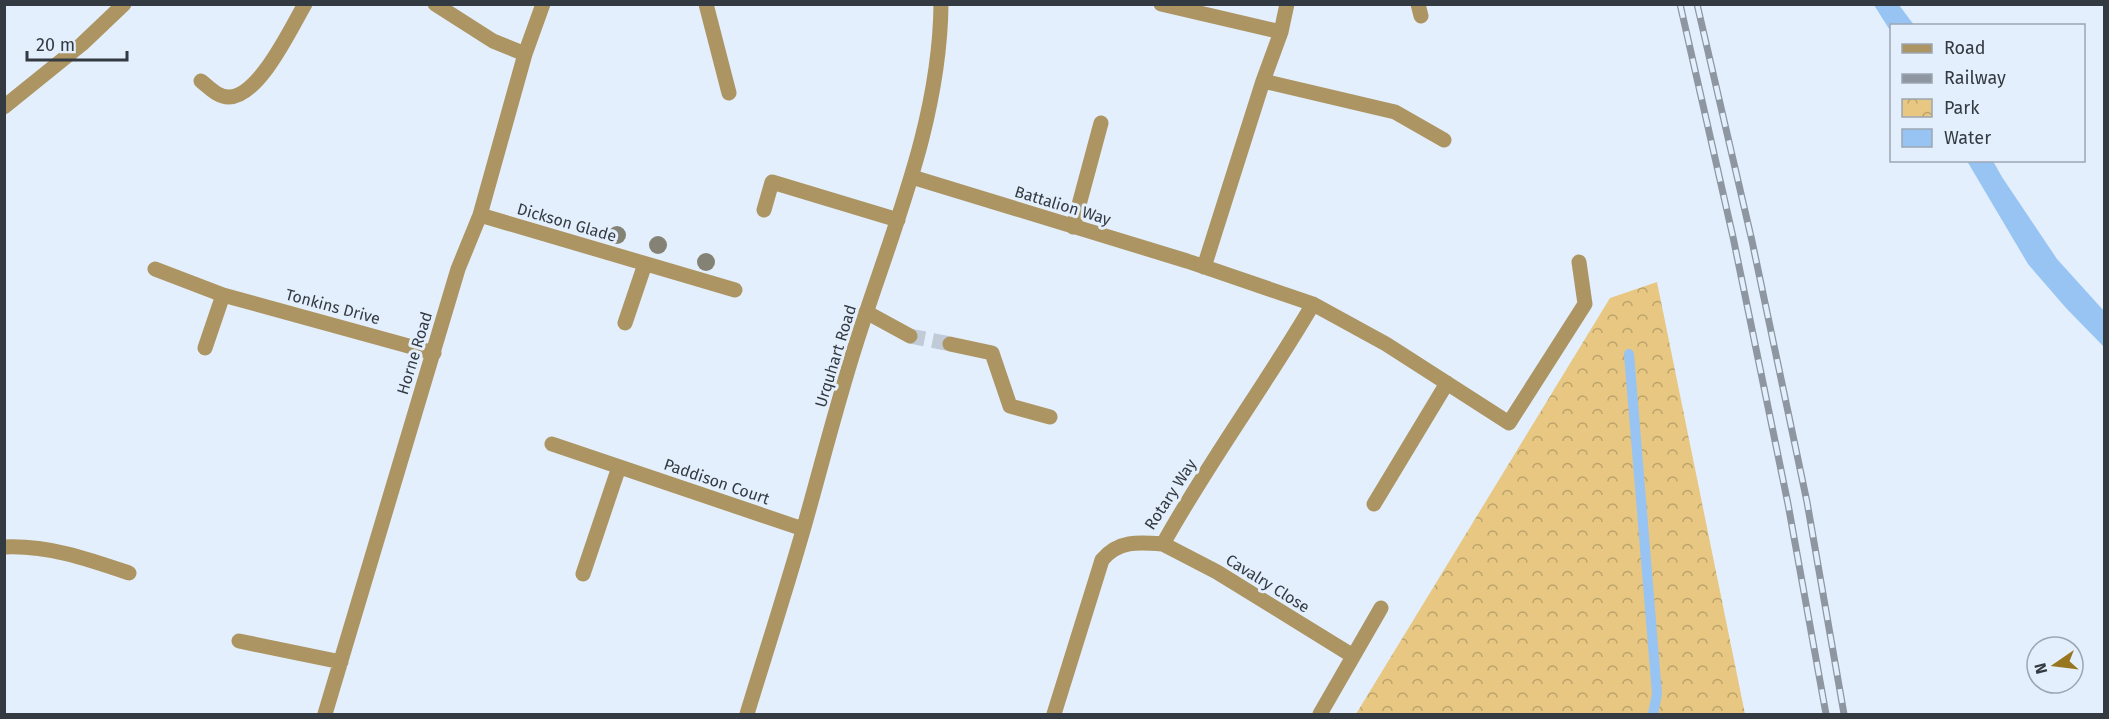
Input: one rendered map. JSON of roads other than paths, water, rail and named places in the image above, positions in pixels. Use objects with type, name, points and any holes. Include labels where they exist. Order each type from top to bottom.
[{"type":"street","points":[[4,107],[82,44],[124,4]]},
{"type":"street","points":[[201,81],[218,94],[228,97],[239,95],[250,88],[261,77],[305,4]]},
{"type":"street","points":[[435,4],[493,41],[525,54]]},
{"type":"street","name":"Horne Road","points":[[325,714],[458,269],[480,215],[525,54],[543,4]]},
{"type":"street","points":[[706,4],[729,93]]},
{"type":"street","name":"Urquhart Road","points":[[747,714],[866,312],[912,177],[930,107],[937,61],[941,4]]},
{"type":"street","points":[[1161,4],[1281,33]]},
{"type":"street","points":[[1204,267],[1263,81],[1281,33],[1287,4]]},
{"type":"street","points":[[1263,81],[1395,112],[1444,140]]},
{"type":"street","points":[[1073,227],[1101,123]]},
{"type":"street","name":"Battalion Way","points":[[912,177],[1204,267],[1313,304],[1386,344],[1509,423],[1585,304],[1579,262]]},
{"type":"street","points":[[764,210],[772,182],[898,220]]},
{"type":"street","name":"Dickson Glade","points":[[480,215],[735,291]]},
{"type":"street","points":[[625,323],[645,264]]},
{"type":"street","name":"Tonkins Drive","points":[[155,269],[223,295],[434,352]]},
{"type":"street","points":[[205,348],[223,295]]},
{"type":"street","name":"Rotary Way","points":[[1054,714],[1102,560],[1110,549],[1121,545],[1163,544],[1188,499],[1256,397],[1313,304]]},
{"type":"street","points":[[866,312],[910,336]]},
{"type":"street","points":[[950,344],[992,353],[1010,406],[1050,417]]},
{"type":"street","points":[[1374,504],[1447,383]]},
{"type":"street","name":"Paddison Court","points":[[552,444],[803,529]]},
{"type":"street","points":[[583,574],[619,467]]},
{"type":"street","name":"Cavalry Close","points":[[1163,544],[1217,572],[1353,656]]},
{"type":"street","points":[[4,547],[28,546],[51,549],[129,573]]},
{"type":"street","points":[[1320,714],[1381,608]]},
{"type":"street","points":[[239,641],[341,662]]},
{"type":"water","points":[[1874,5],[1899,5],[1913,24],[1890,24],[1890,30]]},
{"type":"water","points":[[1968,162],[1994,162],[2057,259],[2104,311],[2104,347],[2028,264]]},
{"type":"waterway","points":[[1629,354],[1657,694],[1653,714]]},
{"type":"tunnel","points":[[910,336],[950,344]]},
{"type":"railway","points":[[1680,4],[1733,237],[1788,504],[1826,714]]},
{"type":"railway","points":[[1697,4],[1752,241],[1807,502],[1844,714]]}]
